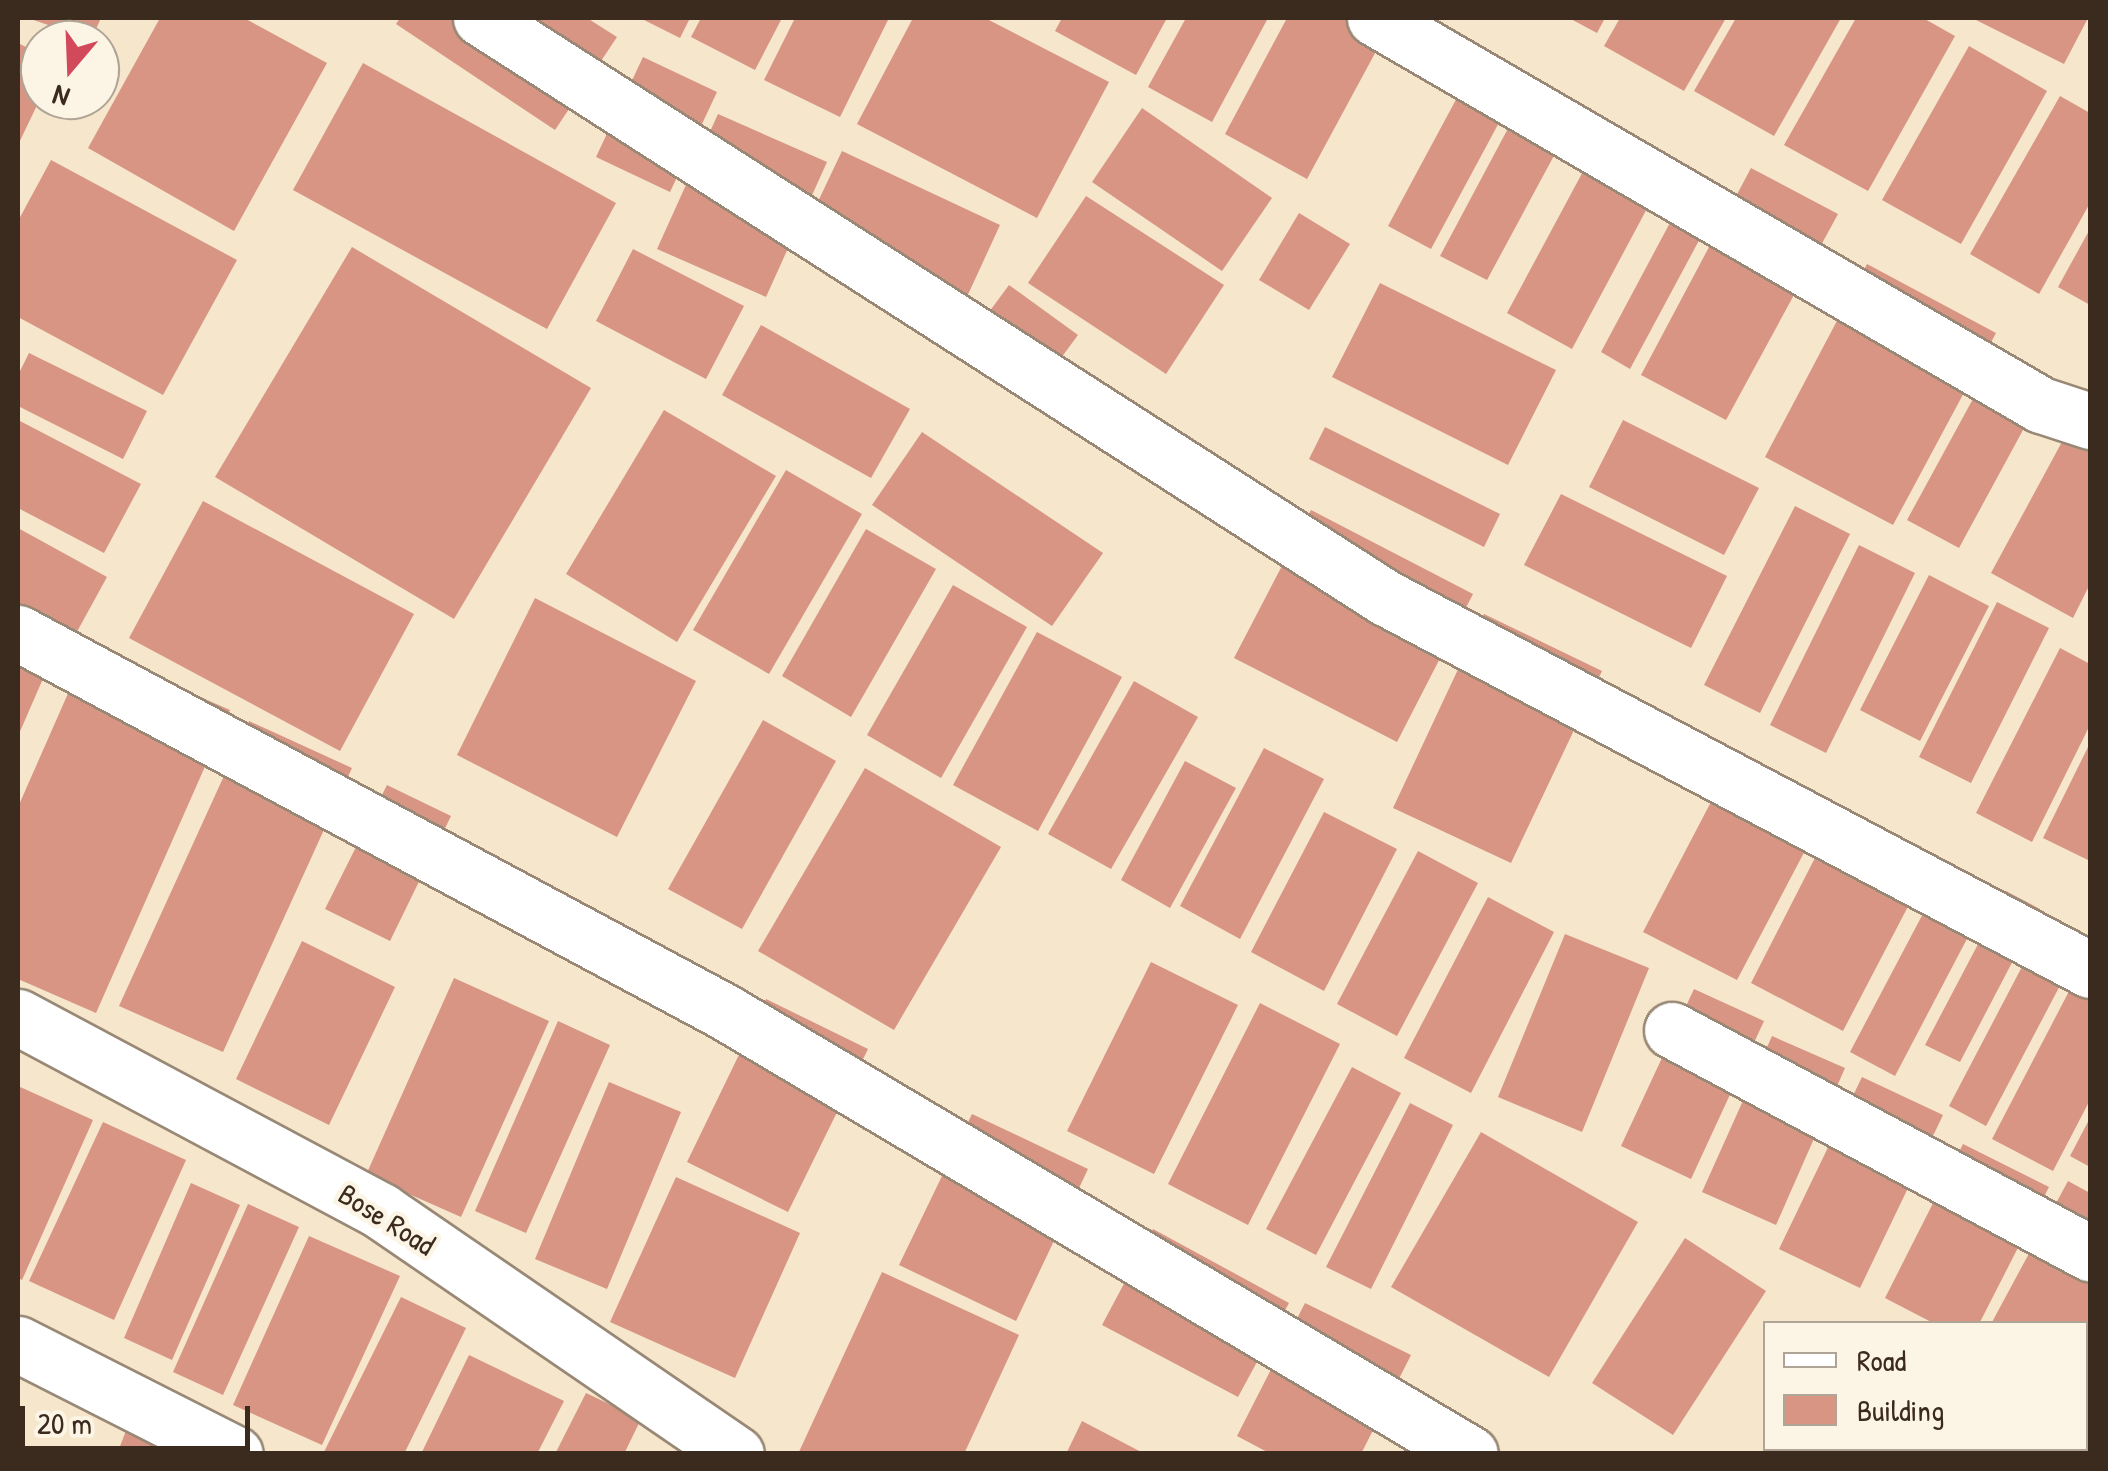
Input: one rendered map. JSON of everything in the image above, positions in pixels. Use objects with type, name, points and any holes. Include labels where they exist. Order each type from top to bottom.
[{"type":"street","points":[[480,18],[1386,598],[2090,970]]},
{"type":"street","points":[[1375,18],[2041,404],[2090,422]]},
{"type":"street","points":[[18,633],[725,1012],[1470,1454]]},
{"type":"street","name":"Bose Road","points":[[18,1017],[380,1211],[711,1446]]},
{"type":"street","points":[[1672,1030],[2090,1254]]},
{"type":"street","points":[[18,1344],[235,1454]]},
{"type":"building","points":[[28,18],[101,18],[100,20]]},
{"type":"building","points":[[160,18],[244,18],[327,63],[234,231],[88,148],[104,120],[120,120],[120,90]]},
{"type":"building","points":[[400,18],[587,18],[617,37],[555,130],[396,24]]},
{"type":"building","points":[[640,18],[690,18],[680,38]]},
{"type":"building","points":[[701,18],[782,18],[755,70],[691,37]]},
{"type":"building","points":[[795,18],[889,18],[840,117],[764,80]]},
{"type":"building","points":[[913,18],[985,18],[1109,82],[1037,218],[857,124]]},
{"type":"building","points":[[1062,18],[1167,18],[1136,75],[1055,31]]},
{"type":"building","points":[[1186,18],[1268,18],[1212,122],[1148,87]]},
{"type":"building","points":[[1287,18],[1394,18],[1307,179],[1225,134]]},
{"type":"building","points":[[1569,18],[1605,18],[1597,33]]},
{"type":"building","points":[[1620,18],[1726,18],[1684,91],[1604,46]]},
{"type":"building","points":[[1736,18],[1841,18],[1774,136],[1694,91]]},
{"type":"building","points":[[1856,18],[1923,18],[1955,36],[1868,191],[1784,145]]},
{"type":"building","points":[[1972,18],[2088,18],[2064,64]]},
{"type":"building","points":[[18,43],[20,120],[30,120],[18,145]]},
{"type":"building","points":[[1969,46],[2047,91],[1961,244],[1882,200]]},
{"type":"building","points":[[643,57],[717,92],[670,192],[596,157]]},
{"type":"building","points":[[363,63],[616,203],[547,329],[293,190]]},
{"type":"building","points":[[1473,68],[1516,91],[1431,249],[1388,226]]},
{"type":"building","points":[[1529,89],[1577,113],[1487,280],[1440,256]]},
{"type":"building","points":[[2060,96],[2090,113],[2090,203],[2039,294],[1970,254]]},
{"type":"building","points":[[1142,108],[1272,198],[1222,271],[1092,182]]},
{"type":"building","points":[[718,114],[827,162],[766,297],[657,249]]},
{"type":"building","points":[[1601,138],[1666,173],[1572,349],[1507,313]]},
{"type":"building","points":[[842,151],[1000,225],[954,325],[795,250]]},
{"type":"building","points":[[51,160],[237,260],[163,395],[18,317],[18,221]]},
{"type":"building","points":[[1751,168],[1838,214],[1726,420],[1641,375]]},
{"type":"building","points":[[1688,189],[1718,205],[1630,369],[1601,352]]},
{"type":"building","points":[[1086,196],[1224,285],[1166,374],[1028,283]]},
{"type":"building","points":[[1299,213],[1350,244],[1309,310],[1259,280]]},
{"type":"building","points":[[2090,229],[2090,305],[2058,287]]},
{"type":"building","points":[[352,247],[591,388],[454,619],[215,477]]},
{"type":"building","points":[[633,249],[744,306],[706,379],[596,321]]},
{"type":"building","points":[[1867,264],[1996,333],[1893,525],[1765,457]]},
{"type":"building","points":[[1380,283],[1556,370],[1508,465],[1332,377]]},
{"type":"building","points":[[1009,285],[1078,335],[1047,377],[978,327]]},
{"type":"building","points":[[761,325],[910,409],[871,478],[722,395]]},
{"type":"building","points":[[29,353],[147,411],[123,459],[18,406],[18,375]]},
{"type":"building","points":[[1998,353],[2049,382],[1959,548],[1907,520]]},
{"type":"building","points":[[2083,403],[2090,407],[2090,584],[2073,618],[1991,573]]},
{"type":"building","points":[[664,410],[776,476],[677,642],[566,574]]},
{"type":"building","points":[[18,420],[141,484],[104,553],[18,508]]},
{"type":"building","points":[[1623,420],[1759,488],[1724,555],[1589,487]]},
{"type":"building","points":[[1325,427],[1500,514],[1484,547],[1309,459]]},
{"type":"building","points":[[922,432],[1103,553],[1052,626],[872,505]]},
{"type":"building","points":[[786,470],[862,514],[769,674],[693,630]]},
{"type":"building","points":[[1561,494],[1727,576],[1691,648],[1524,565]]},
{"type":"building","points":[[203,501],[414,614],[340,751],[129,638]]},
{"type":"building","points":[[1795,506],[1850,534],[1760,713],[1704,685]]},
{"type":"building","points":[[1311,510],[1473,594],[1397,742],[1234,658]]},
{"type":"building","points":[[18,528],[107,577],[73,639],[18,609]]},
{"type":"building","points":[[866,529],[936,569],[851,717],[782,676]]},
{"type":"building","points":[[1859,545],[1915,573],[1826,753],[1770,725]]},
{"type":"building","points":[[1929,575],[1989,606],[1920,741],[1860,710]]},
{"type":"building","points":[[953,585],[1027,627],[941,778],[867,735]]},
{"type":"building","points":[[535,598],[696,681],[617,837],[457,755]]},
{"type":"building","points":[[1997,602],[2049,628],[1971,783],[1919,757]]},
{"type":"building","points":[[1484,614],[1602,671],[1511,863],[1393,808]]},
{"type":"building","points":[[18,624],[59,642],[18,736]]},
{"type":"building","points":[[1037,632],[1122,677],[1038,831],[953,785]]},
{"type":"building","points":[[88,648],[230,710],[96,1013],[18,979],[18,807]]},
{"type":"building","points":[[2060,648],[2090,664],[2090,725],[2032,842],[1976,813]]},
{"type":"building","points":[[1134,681],[1198,717],[1111,869],[1048,834]]},
{"type":"building","points":[[763,720],[836,761],[742,929],[668,889]]},
{"type":"building","points":[[249,721],[352,768],[223,1052],[119,1006]]},
{"type":"building","points":[[2090,743],[2090,861],[2043,838]]},
{"type":"building","points":[[1264,748],[1324,779],[1240,939],[1180,906]]},
{"type":"building","points":[[1735,756],[1829,805],[1737,980],[1643,932]]},
{"type":"building","points":[[1185,761],[1236,788],[1170,908],[1121,880]]},
{"type":"building","points":[[865,768],[1001,847],[894,1030],[758,951]]},
{"type":"building","points":[[387,785],[451,816],[390,941],[325,909]]},
{"type":"building","points":[[1324,812],[1397,849],[1324,991],[1251,952]]},
{"type":"building","points":[[1821,846],[1914,895],[1843,1031],[1751,983]]},
{"type":"building","points":[[1418,851],[1478,883],[1397,1036],[1337,1004]]},
{"type":"building","points":[[1946,870],[1991,893],[1895,1076],[1850,1052]]},
{"type":"building","points":[[2006,891],[2040,909],[1960,1062],[1925,1045]]},
{"type":"building","points":[[1488,897],[1554,932],[1471,1093],[1404,1058]]},
{"type":"building","points":[[1565,934],[1649,968],[1582,1132],[1498,1097]]},
{"type":"building","points":[[2036,940],[2074,959],[1986,1126],[1949,1106]]},
{"type":"building","points":[[302,941],[395,987],[329,1125],[236,1079]]},
{"type":"building","points":[[2090,951],[2090,1100],[2053,1171],[1992,1139]]},
{"type":"building","points":[[1151,962],[1238,1005],[1154,1174],[1067,1131]]},
{"type":"building","points":[[454,978],[549,1021],[461,1217],[366,1175]]},
{"type":"building","points":[[1694,989],[1764,1021],[1691,1179],[1621,1146]]},
{"type":"building","points":[[766,999],[868,1049],[788,1212],[687,1162]]},
{"type":"building","points":[[1260,1003],[1340,1044],[1248,1225],[1168,1184]]},
{"type":"building","points":[[558,1021],[610,1045],[526,1233],[475,1211]]},
{"type":"building","points":[[1772,1036],[1845,1068],[1776,1225],[1702,1192]]},
{"type":"building","points":[[1352,1067],[1401,1093],[1316,1255],[1266,1229]]},
{"type":"building","points":[[1862,1077],[1943,1115],[1860,1288],[1779,1249]]},
{"type":"building","points":[[609,1082],[681,1112],[607,1289],[535,1259]]},
{"type":"building","points":[[18,1086],[93,1120],[22,1280],[18,1278]]},
{"type":"building","points":[[1410,1103],[1453,1125],[1371,1289],[1326,1267]]},
{"type":"building","points":[[972,1114],[1088,1169],[1016,1321],[899,1265]]},
{"type":"building","points":[[2090,1118],[2090,1167],[2070,1156]]},
{"type":"building","points":[[103,1122],[186,1160],[114,1320],[29,1281]]},
{"type":"building","points":[[1481,1132],[1638,1222],[1549,1377],[1391,1287]]},
{"type":"building","points":[[1963,1144],[2049,1187],[1981,1321],[1929,1321],[1885,1298]]},
{"type":"building","points":[[676,1177],[800,1233],[735,1378],[610,1322]]},
{"type":"building","points":[[2068,1181],[2090,1193],[2090,1392],[2088,1321],[1993,1321]]},
{"type":"building","points":[[191,1183],[240,1205],[172,1360],[124,1338]]},
{"type":"building","points":[[248,1204],[299,1227],[223,1395],[173,1372]]},
{"type":"building","points":[[1153,1229],[1289,1303],[1238,1397],[1102,1325]]},
{"type":"building","points":[[309,1236],[400,1276],[322,1445],[233,1405]]},
{"type":"building","points":[[1685,1238],[1766,1291],[1673,1435],[1592,1383]]},
{"type":"building","points":[[882,1272],[1019,1335],[964,1454],[798,1454]]},
{"type":"building","points":[[401,1297],[466,1328],[404,1454],[323,1454]]},
{"type":"building","points":[[1305,1303],[1411,1355],[1361,1454],[1271,1454],[1237,1436]]},
{"type":"building","points":[[469,1355],[564,1401],[537,1454],[421,1454]]},
{"type":"building","points":[[586,1393],[641,1419],[624,1454],[555,1454]]},
{"type":"building","points":[[134,1410],[240,1454],[117,1454]]},
{"type":"building","points":[[1082,1421],[1145,1454],[1066,1454]]},
{"type":"building","points":[[2034,1451],[2038,1454],[1895,1454]]}]
